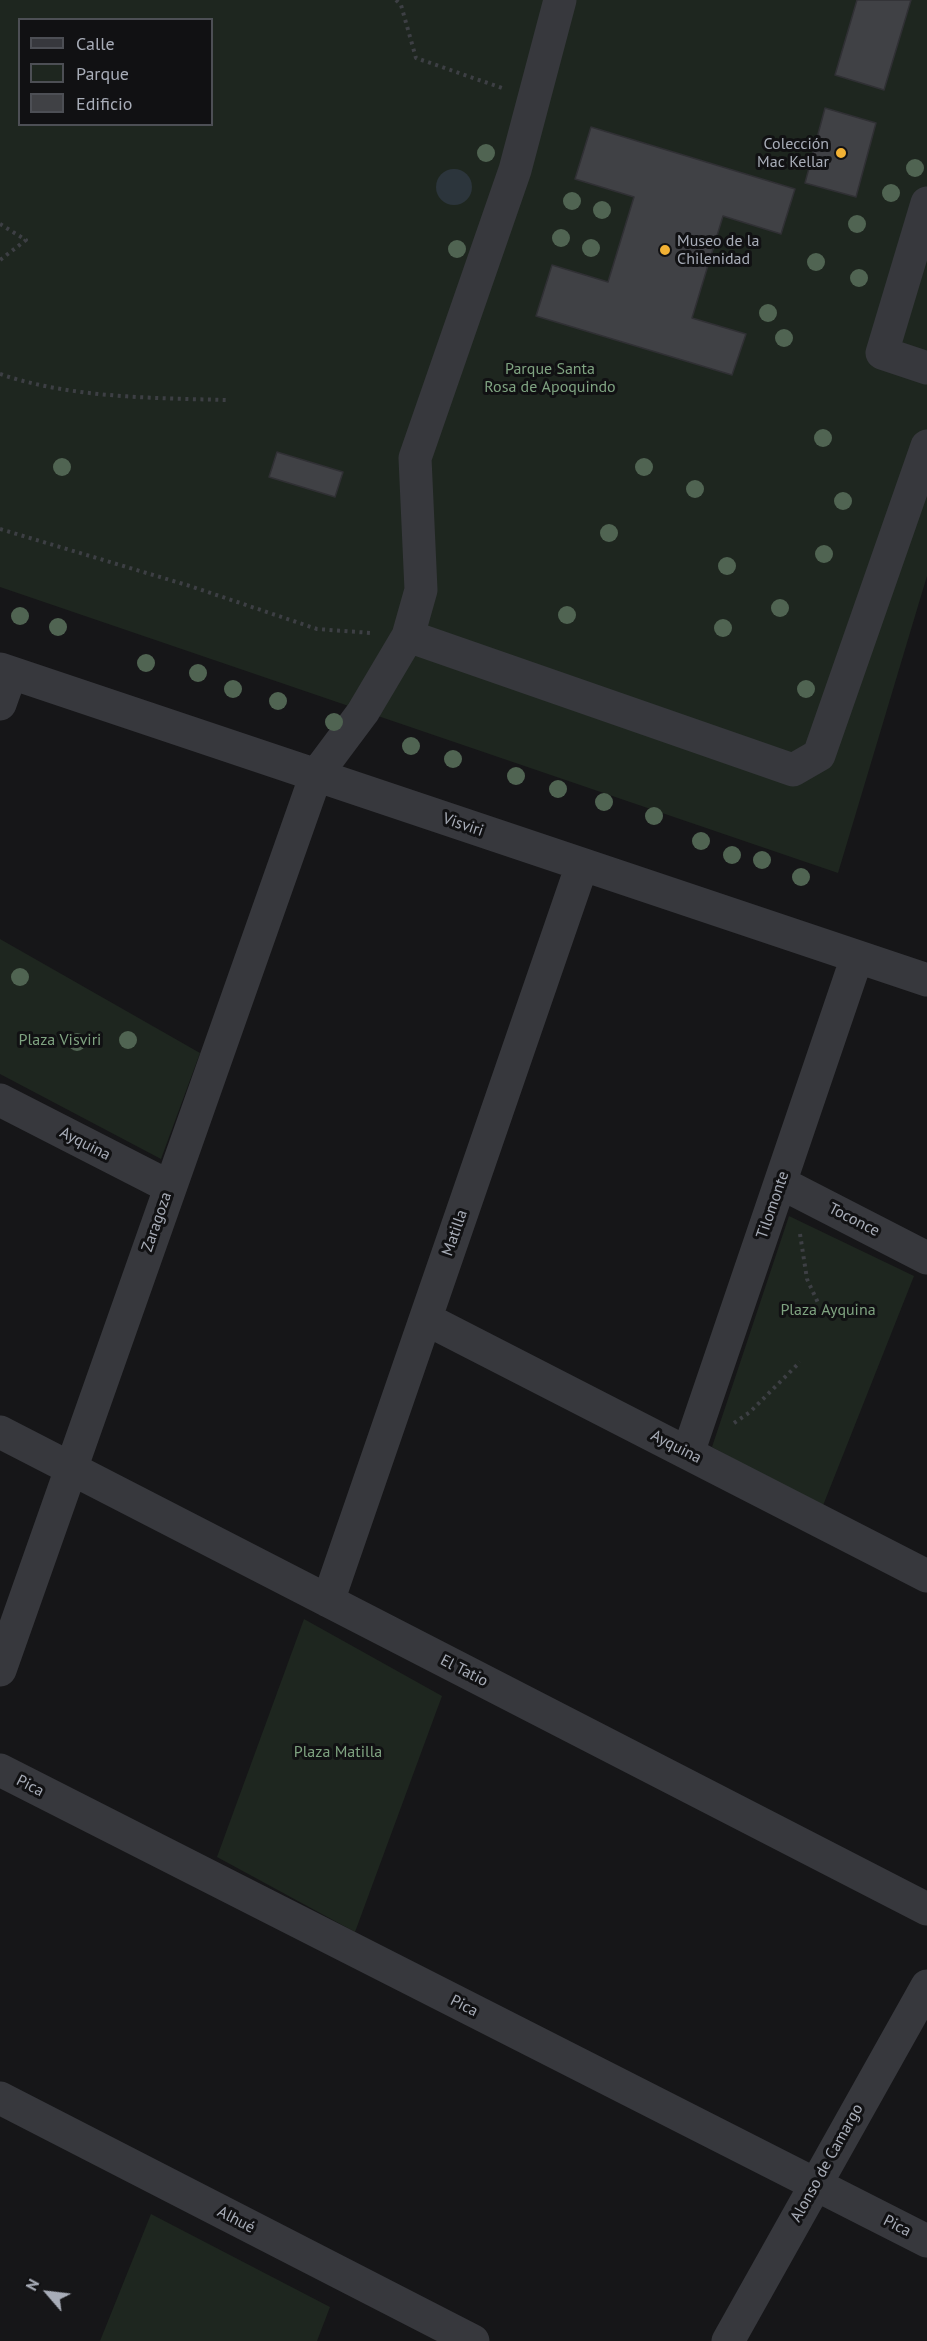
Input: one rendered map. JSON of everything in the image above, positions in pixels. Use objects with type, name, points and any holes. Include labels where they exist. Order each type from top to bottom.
[{"type":"street","name":"Zaragoza","points":[[0,1670],[316,775],[363,712],[408,636],[421,590],[416,458],[515,170],[560,0]]},
{"type":"street","points":[[927,202],[882,353],[927,368]]},
{"type":"street","points":[[408,636],[793,770],[819,754],[927,446]]},
{"type":"street","points":[[0,704],[5,671]]},
{"type":"street","name":"Visviri","points":[[5,671],[927,980]]},
{"type":"street","name":"Matilla","points":[[328,1601],[582,865]]},
{"type":"street","name":"Tilomonte","points":[[688,1453],[857,957]]},
{"type":"street","name":"Ayquina","points":[[0,1100],[170,1187]]},
{"type":"street","name":"Toconce","points":[[781,1183],[927,1258]]},
{"type":"street","name":"Ayquina","points":[[426,1319],[927,1576]]},
{"type":"street","name":"El Tatio","points":[[0,1432],[927,1910]]},
{"type":"street","name":"Pica","points":[[0,1770],[927,2241]]},
{"type":"street","name":"Alonso de Camargo","points":[[728,2341],[927,1986]]},
{"type":"street","name":"Alhué","points":[[0,2098],[473,2341]]},
{"type":"path","points":[[396,0],[401,5],[416,58],[534,99]]},
{"type":"path","points":[[0,224],[26,240],[0,260]]},
{"type":"path","points":[[0,374],[22,382],[130,397],[227,400]]},
{"type":"path","points":[[0,529],[190,586],[317,628],[408,636]]},
{"type":"path","points":[[800,1233],[807,1279],[819,1305]]},
{"type":"path","points":[[733,1424],[750,1412],[800,1362]]},
{"type":"green space","name":"Parque Santa Rosa de Apoquindo","points":[[0,0],[927,0],[927,576],[838,873],[0,587]]},
{"type":"green space","name":"Plaza Visviri","points":[[0,939],[200,1053],[161,1159],[0,1074]]},
{"type":"green space","name":"Plaza Ayquina","points":[[789,1216],[914,1276],[822,1508],[712,1447]]},
{"type":"green space","name":"Plaza Matilla","points":[[304,1619],[442,1696],[355,1932],[217,1857]]},
{"type":"green space","points":[[151,2214],[330,2307],[317,2341],[100,2341]]},
{"type":"shaded area","points":[[454,169],[467,174],[472,187],[467,200],[454,205],[441,200],[436,187],[441,174]]},
{"type":"building","points":[[857,0],[911,0],[884,90],[835,75]]},
{"type":"building","name":"Colección Mac Kellar","points":[[825,108],[876,123],[856,197],[805,183]]},
{"type":"building","name":"Museo de la Chilenidad","points":[[591,127],[795,189],[781,234],[723,216],[692,318],[746,334],[732,375],[536,316],[552,265],[608,282],[634,197],[575,179]]},
{"type":"building","points":[[277,452],[343,472],[335,497],[269,477]]},
{"type":"place","name":"Colección Mac Kellar","points":[[841,153]]},
{"type":"place","name":"Museo de la Chilenidad","points":[[665,250]]}]
